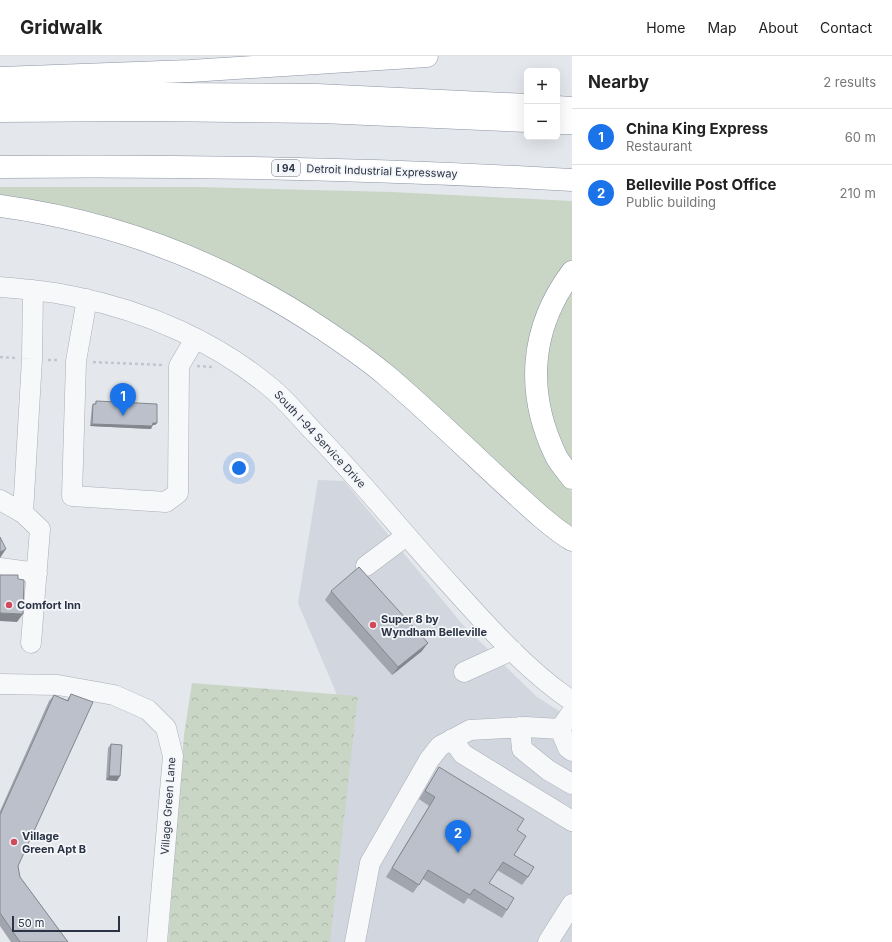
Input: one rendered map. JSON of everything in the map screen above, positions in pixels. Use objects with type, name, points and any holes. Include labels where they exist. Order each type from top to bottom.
[{"type":"highway","points":[[0,78],[190,71],[428,56]]},
{"type":"highway","points":[[0,93],[316,95],[524,105]]},
{"type":"highway","points":[[560,107],[572,108]]},
{"type":"highway","points":[[0,111],[147,110],[321,112],[524,121]]},
{"type":"highway","points":[[560,123],[572,123]]},
{"type":"highway","name":"Detroit Industrial Expressway","points":[[0,167],[198,166],[336,169],[477,174],[572,180]]},
{"type":"highway","points":[[0,206],[53,215],[104,227],[199,261],[249,284],[290,308],[343,343],[386,376],[538,513],[572,540]]},
{"type":"highway","points":[[572,272],[553,301],[542,326],[536,354],[539,410],[556,457],[572,478]]},
{"type":"street","name":"South I-94 Service Drive","points":[[0,287],[33,290],[87,299],[119,307],[152,319],[195,339],[247,369],[272,388],[339,457],[423,556],[512,650],[548,683],[572,700]]},
{"type":"street","points":[[23,513],[32,359],[33,290]]},
{"type":"street","points":[[87,299],[76,361],[78,364],[72,496],[166,502],[178,493],[179,366],[195,339]]},
{"type":"street","points":[[0,500],[23,513],[40,529],[31,643]]},
{"type":"street","points":[[366,566],[406,536]]},
{"type":"street","points":[[0,568],[36,573]]},
{"type":"street","points":[[464,672],[512,650]]},
{"type":"street","name":"Village Green Lane","points":[[0,684],[58,685],[114,695],[148,710],[166,728],[173,756],[157,942]]},
{"type":"street","points":[[560,729],[572,712]]},
{"type":"street","points":[[355,942],[370,863],[429,760],[440,746],[470,730],[520,727],[560,729]]},
{"type":"street","points":[[520,727],[522,749],[548,770],[572,784]]},
{"type":"street","points":[[560,729],[568,748],[572,751]]},
{"type":"street","points":[[452,739],[463,754],[572,821]]},
{"type":"street","points":[[548,942],[572,904]]},
{"type":"path","points":[[0,357],[20,358]]},
{"type":"path","points":[[47,360],[78,364],[214,367]]},
{"type":"shaded area","points":[[318,480],[344,481],[463,625],[537,697],[572,719],[572,942],[298,942],[343,709],[298,603]]},
{"type":"green space","points":[[0,187],[200,187],[392,192],[572,201],[572,259],[535,324],[559,476],[572,492],[572,531],[311,313],[0,199]]},
{"type":"green space","points":[[572,289],[572,462],[559,439],[548,407],[546,392],[546,363],[548,348],[556,319]]},
{"type":"green space","points":[[192,683],[358,696],[330,942],[168,942],[184,735]]},
{"type":"building","points":[[96,401],[157,404],[157,423],[153,423],[152,426],[92,424],[93,404],[96,404]]},
{"type":"building","points":[[0,537],[6,549],[0,552]]},
{"type":"building","name":"Super 8 by Wyndham Belleville","points":[[359,567],[428,643],[398,667],[331,591]]},
{"type":"building","points":[[0,575],[18,575],[18,579],[24,580],[23,614],[0,613]]},
{"type":"building","name":"Village Green Apt B","points":[[71,694],[93,702],[18,866],[20,877],[68,942],[20,942],[0,913],[0,815],[54,695],[68,701]]},
{"type":"building","points":[[111,744],[122,745],[120,776],[109,776]]},
{"type":"building","points":[[439,767],[524,819],[517,830],[526,836],[514,855],[534,867],[528,877],[503,862],[489,883],[514,898],[507,910],[474,889],[470,895],[428,870],[419,885],[392,868],[435,797],[425,791]]},
{"type":"place","name":"China King Express","points":[[123,416]]},
{"type":"place","name":"Comfort Inn","points":[[9,605]]},
{"type":"place","name":"Super 8 by Wyndham Belleville","points":[[373,625]]},
{"type":"place","name":"Village Green Apt B","points":[[14,842]]},
{"type":"place","name":"Belleville Post Office","points":[[458,853]]}]
